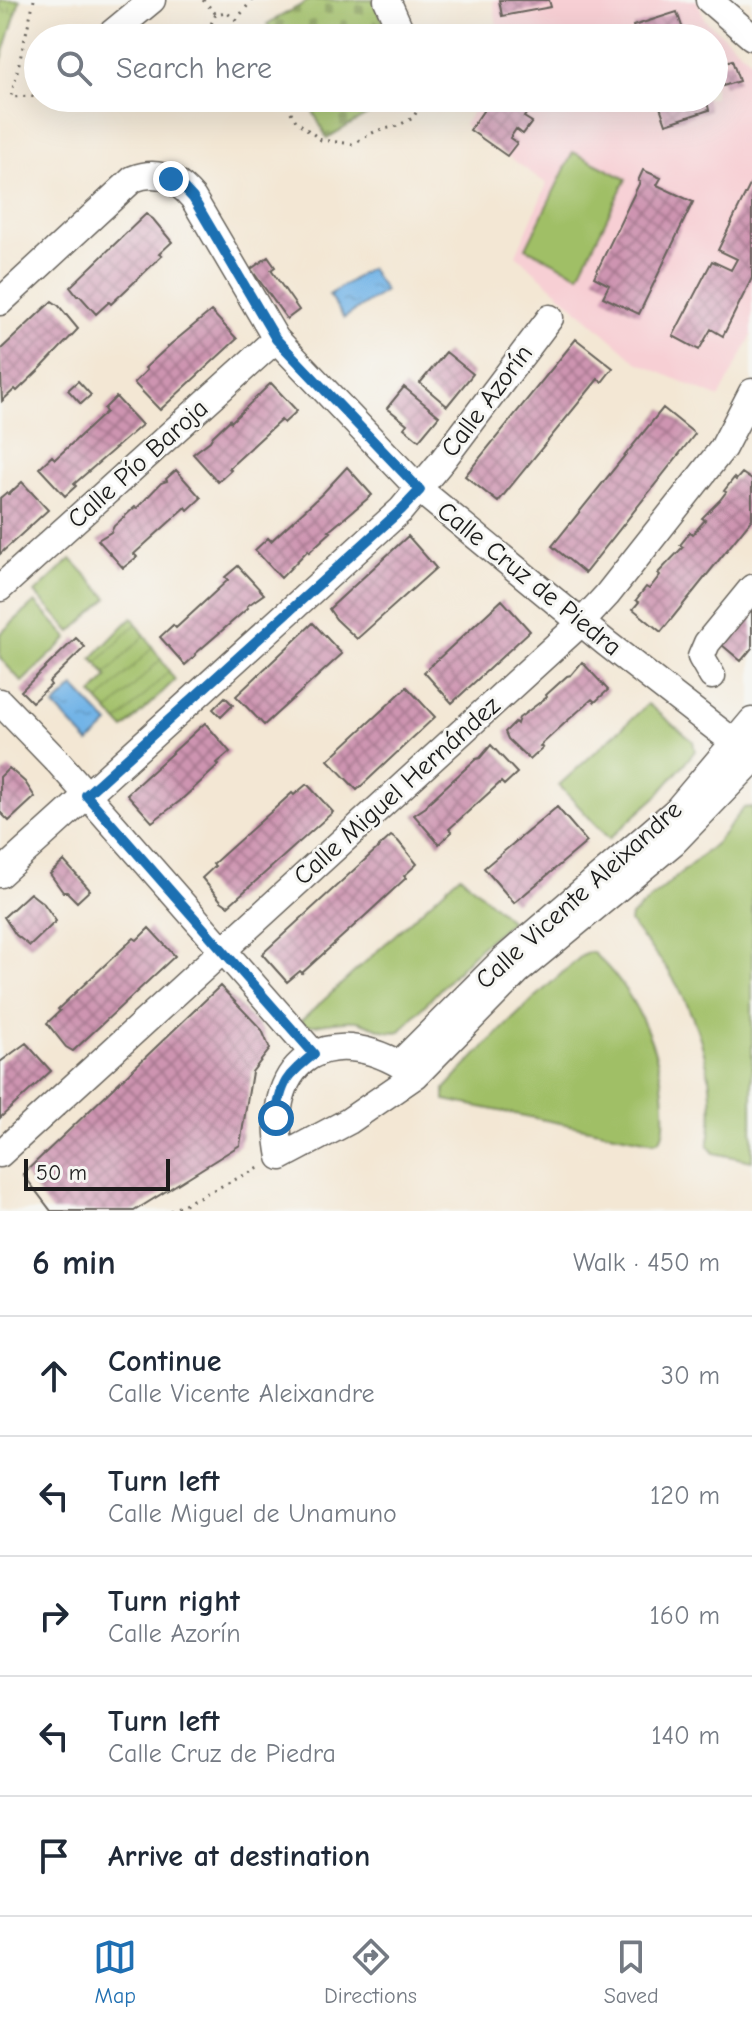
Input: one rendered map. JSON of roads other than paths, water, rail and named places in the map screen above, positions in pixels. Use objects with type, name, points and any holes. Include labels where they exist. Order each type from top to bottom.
[{"type":"street","points":[[123,24],[152,0]]},
{"type":"street","points":[[387,0],[398,24]]},
{"type":"street","points":[[709,0],[752,37]]},
{"type":"street","name":"Calle Cruz de Piedra","points":[[0,302],[125,185],[142,176],[160,175],[181,185],[193,198],[276,339],[420,490],[581,623],[746,751]]},
{"type":"street","name":"Calle Azorín","points":[[0,874],[401,510],[420,490],[550,318]]},
{"type":"street","name":"Calle Pío Baroja","points":[[0,588],[276,339]]},
{"type":"street","name":"Calle Miguel Hernández","points":[[0,1154],[581,623],[607,595],[723,448],[752,392]]},
{"type":"street","points":[[712,676],[701,657],[707,643],[752,588]]},
{"type":"street","points":[[0,702],[59,763],[314,1054],[342,1046],[356,1047],[371,1050],[408,1069]]},
{"type":"street","name":"Calle Vicente Aleixandre","points":[[314,1054],[289,1075],[281,1089],[276,1118],[281,1157],[349,1121],[518,971],[674,842],[746,751],[752,721]]},
{"type":"water","points":[[370,268],[385,291],[344,318],[329,295]]},
{"type":"water","points":[[74,687],[109,724],[89,743],[54,706]]}]
